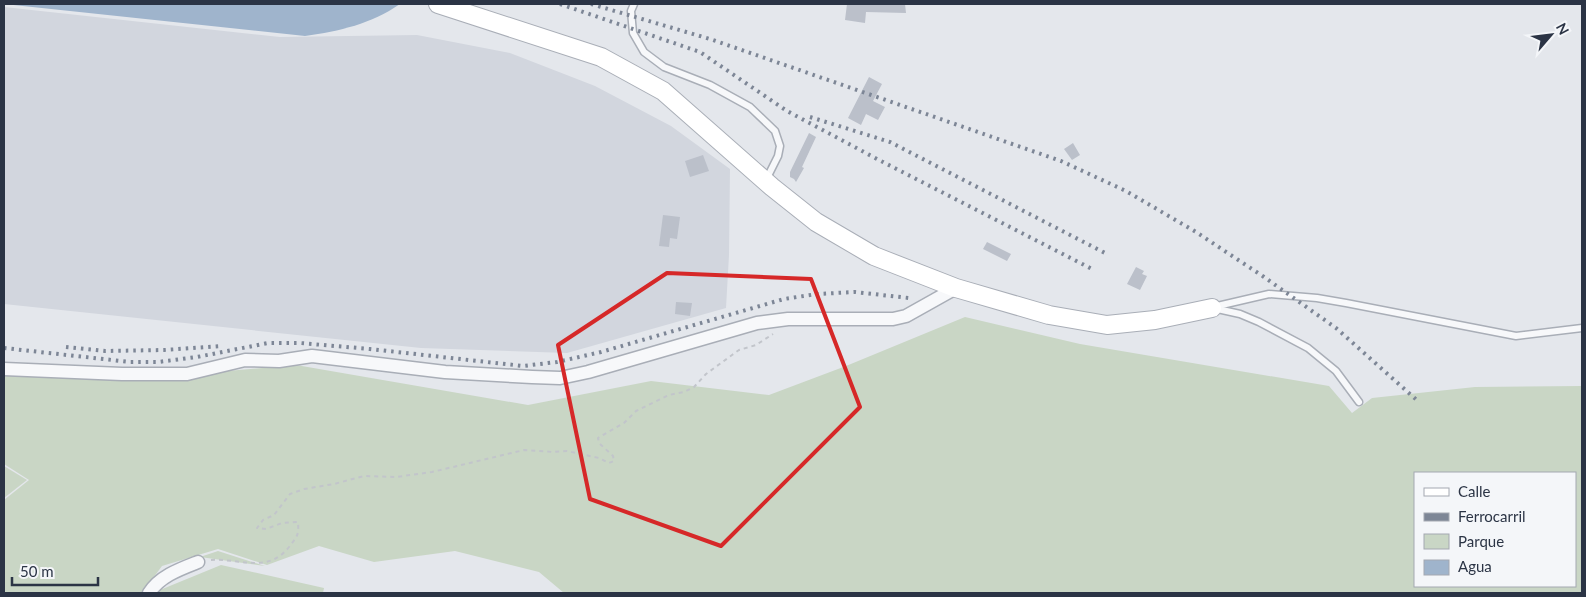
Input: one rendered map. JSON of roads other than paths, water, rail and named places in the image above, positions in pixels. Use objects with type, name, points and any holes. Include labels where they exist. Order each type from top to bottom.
[{"type":"street","points":[[438,4],[601,57],[663,91],[765,181],[816,222],[874,256],[956,288],[1049,315],[1107,325],[1155,320],[1212,308]]},
{"type":"street","points":[[4,369],[122,374],[187,374],[245,360],[279,361],[312,356],[445,372],[560,378],[588,372],[757,323],[788,320],[893,319],[906,316],[956,288]]},
{"type":"street","points":[[149,593],[154,585],[175,571],[198,562]]},
{"type":"lane","points":[[634,4],[631,11],[633,33],[644,52],[664,67],[710,85],[750,107],[775,131],[780,146],[778,156],[765,181]]},
{"type":"lane","points":[[1212,308],[1269,294],[1317,298],[1516,336],[1582,328]]},
{"type":"lane","points":[[1212,308],[1240,314],[1308,348],[1336,371],[1359,402]]},
{"type":"water","points":[[4,4],[400,4],[378,17],[355,26],[305,36]]},
{"type":"railway","points":[[560,4],[700,52],[787,111],[1094,270]]},
{"type":"railway","points":[[591,4],[710,39],[1061,161],[1126,191],[1196,232],[1336,328],[1419,402]]},
{"type":"railway","points":[[810,117],[890,142],[1105,253]]},
{"type":"railway","points":[[4,348],[130,362],[158,362],[197,357],[268,343],[300,343],[523,366],[557,362],[601,352],[784,299],[817,294],[855,292],[909,298]]},
{"type":"railway","points":[[66,347],[105,351],[223,346]]}]
